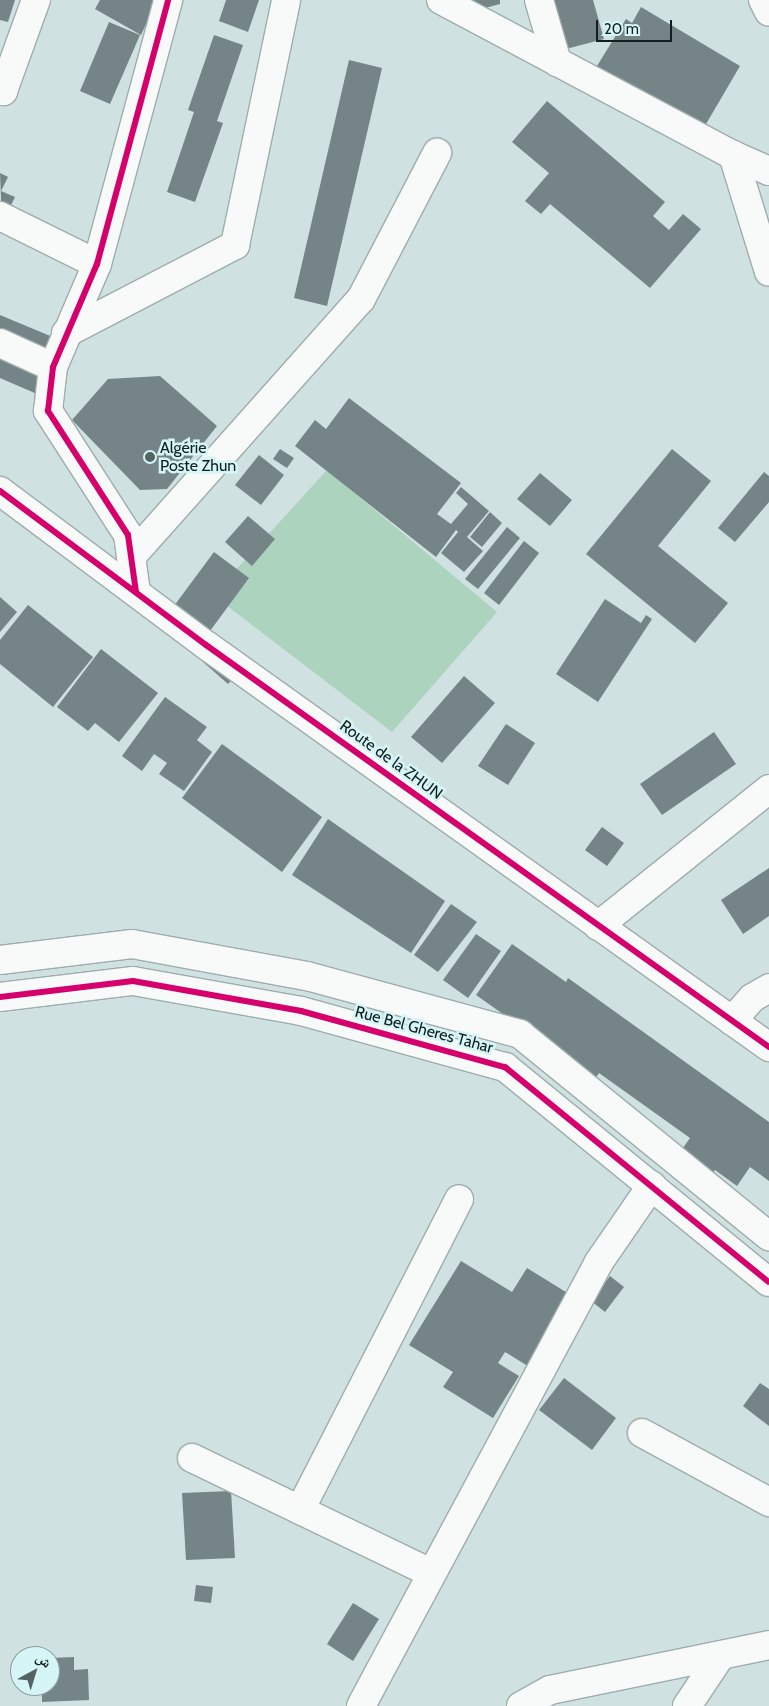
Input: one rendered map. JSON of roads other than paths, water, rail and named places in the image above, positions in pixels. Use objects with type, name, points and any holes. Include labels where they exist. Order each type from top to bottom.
[{"type":"street","points":[[0,89],[3,91],[36,0]]},
{"type":"street","points":[[136,592],[128,535],[48,411],[53,367],[97,264],[168,0]]},
{"type":"street","points":[[66,333],[235,245],[286,0]]},
{"type":"street","points":[[440,0],[733,155],[769,171]]},
{"type":"street","points":[[539,0],[557,62]]},
{"type":"street","points":[[763,0],[769,12]]},
{"type":"street","points":[[131,557],[362,300],[437,153]]},
{"type":"street","points":[[733,155],[769,272]]},
{"type":"street","points":[[0,216],[97,264]]},
{"type":"street","points":[[0,343],[53,367]]},
{"type":"street","name":"Route de la ZHUN","points":[[0,491],[136,592],[598,926],[769,1047]]},
{"type":"street","points":[[598,926],[769,789]]},
{"type":"street","name":"Rue Bel Gheres Tahar","points":[[0,960],[132,944],[307,976],[520,1034],[769,1236]]},
{"type":"street","name":"Rue Bel Gheres Tahar","points":[[0,997],[134,981],[301,1011],[505,1067],[769,1282]]},
{"type":"street","points":[[732,1021],[752,998],[769,988]]},
{"type":"street","points":[[361,1706],[599,1262],[652,1185]]},
{"type":"street","points":[[300,1510],[459,1199]]},
{"type":"street","points":[[642,1433],[769,1502]]},
{"type":"street","points":[[192,1458],[431,1574]]},
{"type":"street","points":[[521,1706],[550,1690],[769,1645]]},
{"type":"street","points":[[687,1706],[721,1655]]},
{"type":"place","name":"Algérie Poste Zhun","points":[[150,457]]}]
